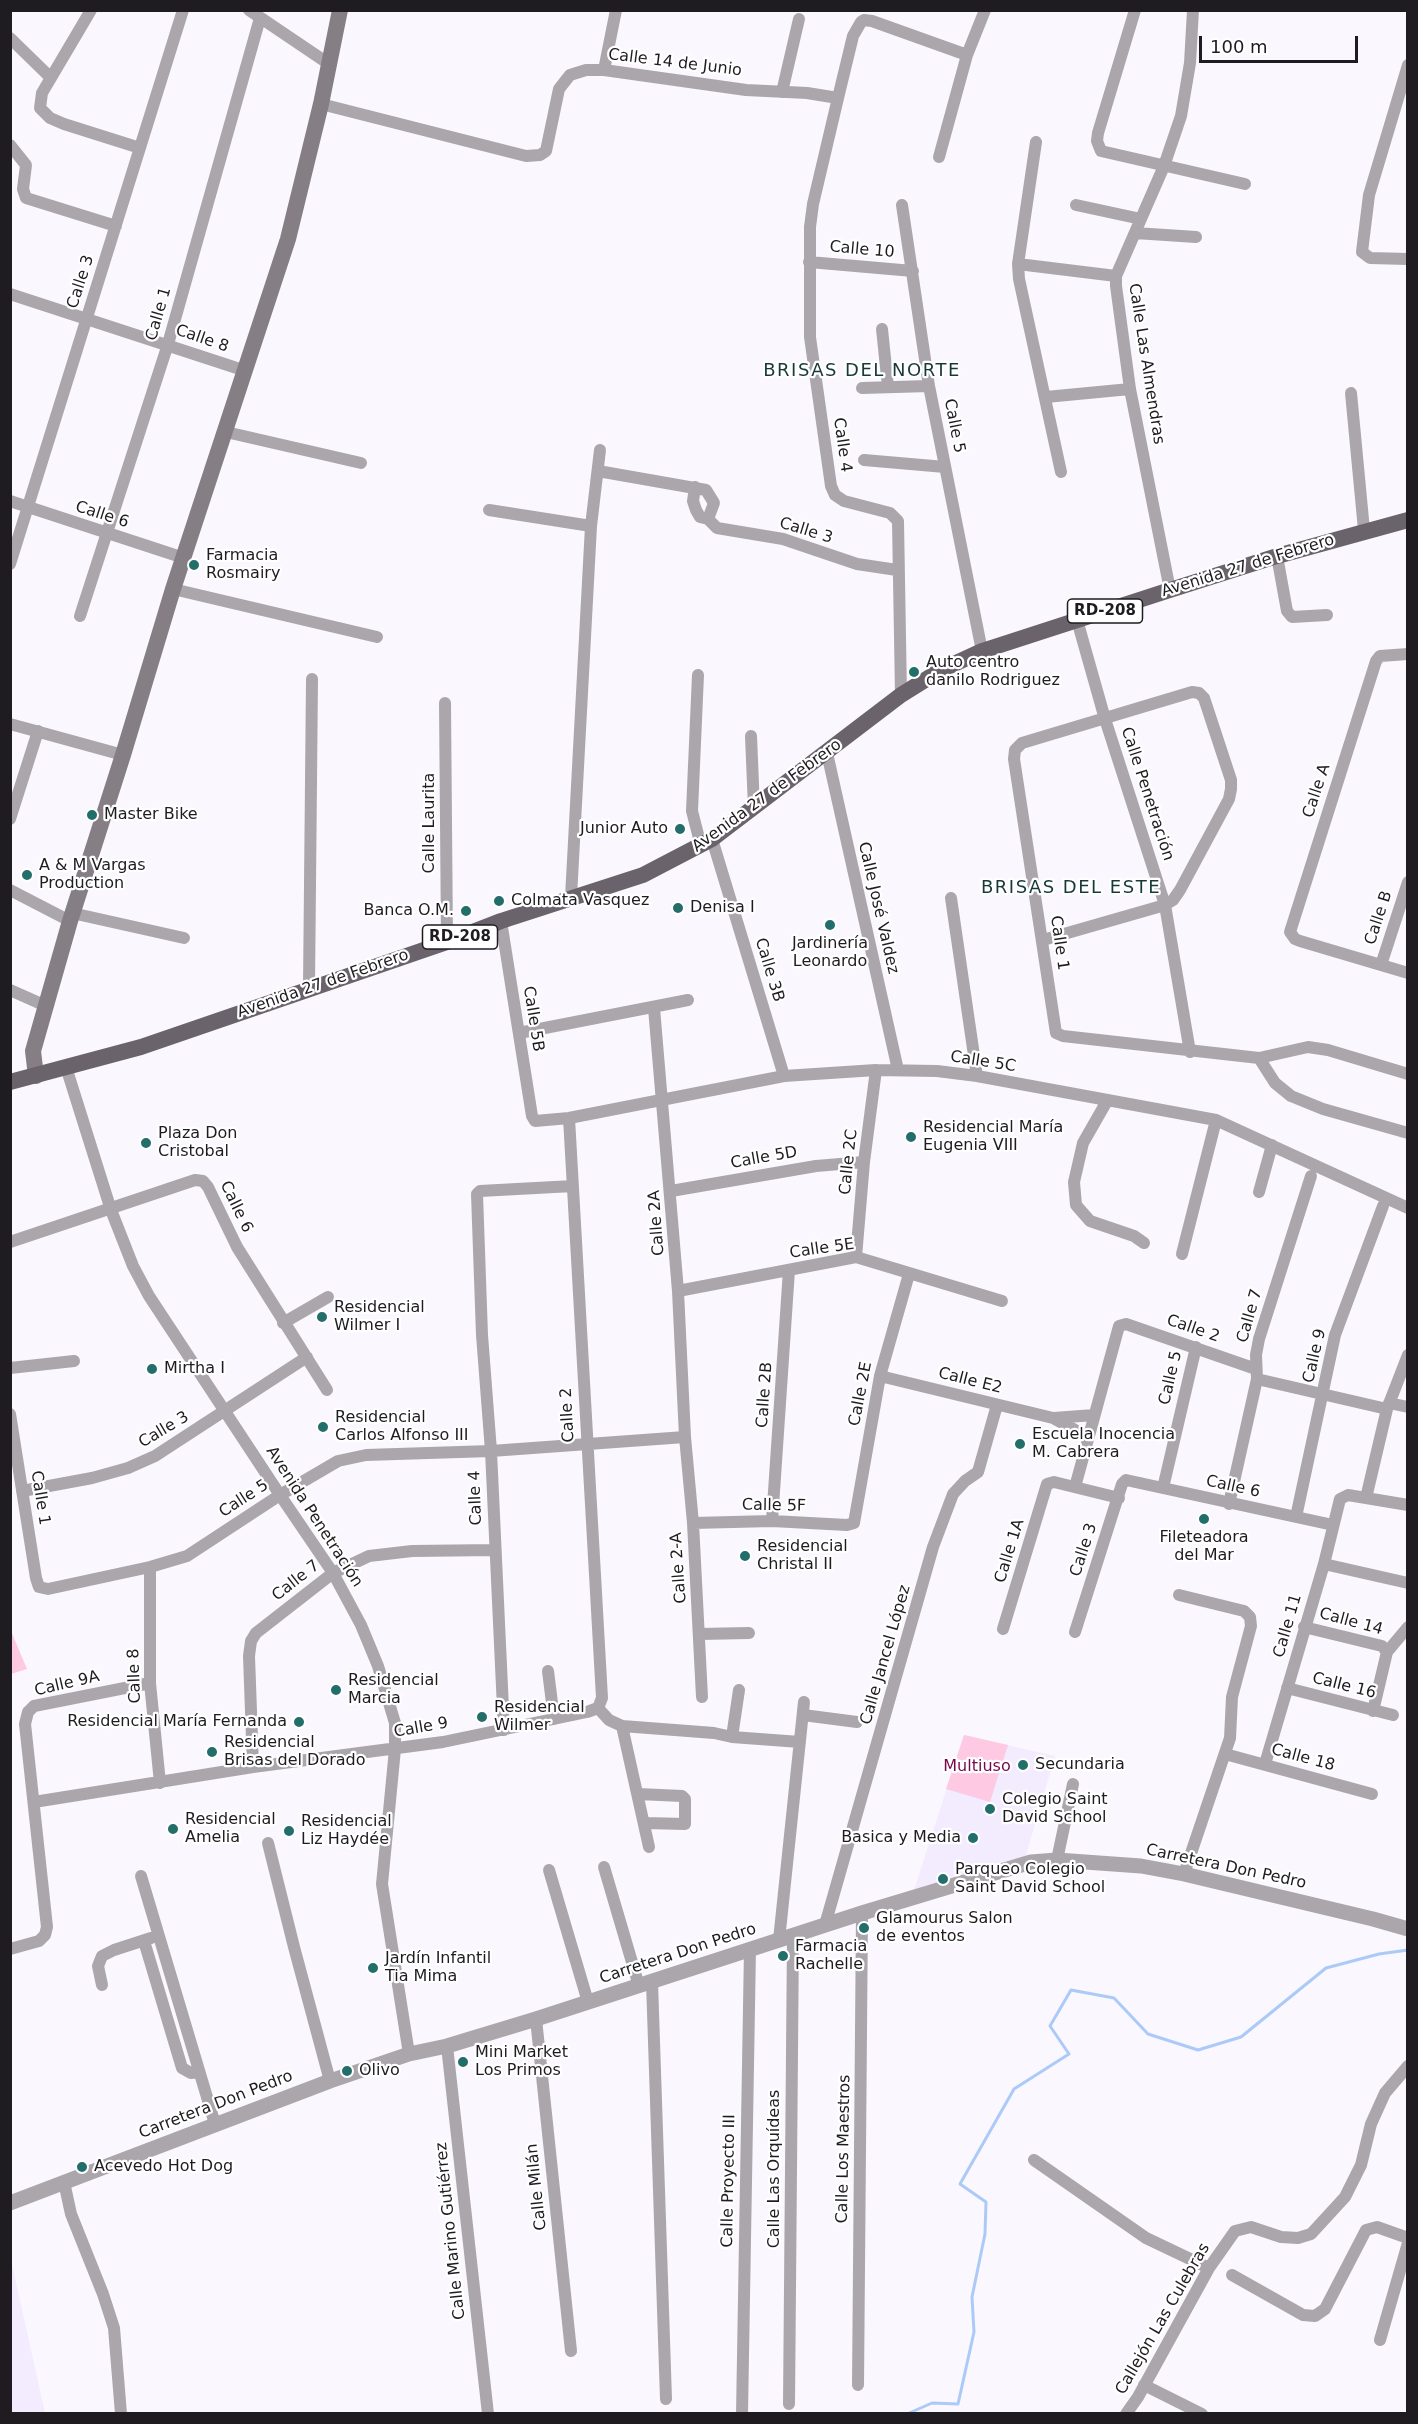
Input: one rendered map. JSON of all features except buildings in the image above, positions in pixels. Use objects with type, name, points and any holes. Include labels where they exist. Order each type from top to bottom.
[{"type":"main road","points":[[36,1076],[33,1051],[71,917],[173,589],[288,238],[321,104],[339,10]]},
{"type":"main road","name":"Avenida 27 de Febrero","points":[[10,1082],[141,1047],[571,897],[643,875],[707,842],[901,695],[941,670],[982,651],[1170,590],[1364,530],[1407,520]]},
{"type":"street","points":[[91,10],[51,78],[40,101],[40,108],[43,113],[64,124],[140,148]]},
{"type":"street","name":"Calle 3","points":[[10,564],[183,10]]},
{"type":"street","points":[[249,10],[328,64]]},
{"type":"street","points":[[604,70],[616,10]]},
{"type":"street","points":[[939,157],[967,55],[985,10]]},
{"type":"street","points":[[1135,10],[1097,141],[1101,151],[1245,184]]},
{"type":"street","name":"Calle Las Almendras","points":[[1170,590],[1131,389],[1116,276],[1164,166],[1181,116],[1190,63],[1193,10]]},
{"type":"street","name":"Calle 1","points":[[80,616],[168,344],[260,18]]},
{"type":"street","points":[[782,92],[799,19]]},
{"type":"street","points":[[809,262],[813,204],[858,26],[864,20],[967,55]]},
{"type":"street","points":[[10,38],[51,78]]},
{"type":"street","points":[[1407,65],[1369,195],[1362,252],[1370,258],[1407,259]]},
{"type":"street","name":"Calle 14 de Junio","points":[[321,104],[519,155],[532,156],[543,154],[546,150],[554,103],[564,81],[575,73],[604,70],[746,90],[838,98]]},
{"type":"street","points":[[1036,142],[1018,264],[1019,279],[1061,472]]},
{"type":"street","points":[[10,145],[26,165],[23,189],[26,198],[116,225]]},
{"type":"street","name":"Calle 5","points":[[902,205],[929,386],[982,651]]},
{"type":"street","points":[[1076,205],[1141,219]]},
{"type":"street","points":[[1135,233],[1196,237]]},
{"type":"street","name":"Calle 10","points":[[809,262],[913,271]]},
{"type":"street","name":"Calle 4","points":[[809,262],[810,337],[831,486],[835,495],[844,501],[882,510],[895,516],[898,525],[901,695]]},
{"type":"street","points":[[1018,264],[1116,276]]},
{"type":"street","name":"Calle 8","points":[[10,294],[246,371]]},
{"type":"street","points":[[882,329],[888,387]]},
{"type":"street","points":[[862,388],[929,386]]},
{"type":"street","points":[[1046,397],[1131,389]]},
{"type":"street","points":[[1351,393],[1364,530]]},
{"type":"street","points":[[226,432],[361,463]]},
{"type":"street","points":[[571,897],[591,526],[600,450]]},
{"type":"street","points":[[864,460],[945,467]]},
{"type":"street","points":[[598,471],[694,487],[706,490],[714,502],[708,519],[700,517],[696,510],[693,501],[694,487]]},
{"type":"street","name":"Calle 6","points":[[10,501],[184,558]]},
{"type":"street","points":[[489,510],[591,526]]},
{"type":"street","name":"Calle 3","points":[[708,519],[717,528],[783,539],[857,564],[897,570]]},
{"type":"street","points":[[1277,556],[1287,611],[1292,616],[1327,615]]},
{"type":"street","points":[[173,589],[377,637]]},
{"type":"street","name":"Calle Penetración","points":[[1077,620],[1105,719],[1165,905],[1190,1052]]},
{"type":"street","name":"Calle A","points":[[1381,965],[1300,941],[1292,936],[1290,927],[1376,661],[1380,656],[1407,654]]},
{"type":"street","name":"Calle 3B","points":[[698,675],[692,811],[707,842],[784,1076]]},
{"type":"street","points":[[309,987],[312,679]]},
{"type":"street","points":[[1043,940],[1165,905],[1173,900],[1229,799],[1231,780],[1204,698],[1199,693],[1192,692],[1105,719]]},
{"type":"street","name":"Calle Laurita","points":[[445,703],[447,942]]},
{"type":"street","name":"Calle 1","points":[[1105,719],[1022,743],[1015,750],[1014,759],[1056,1033],[1063,1036],[1190,1052]]},
{"type":"street","points":[[10,724],[123,755]]},
{"type":"street","points":[[10,819],[38,731]]},
{"type":"street","points":[[751,736],[754,808]]},
{"type":"street","name":"Calle José Valdez","points":[[827,753],[898,1070]]},
{"type":"street","name":"Calle B","points":[[1381,965],[1402,917],[1407,882]]},
{"type":"street","points":[[10,890],[71,917],[184,938]]},
{"type":"street","points":[[951,898],[977,1076]]},
{"type":"street","name":"Calle 5B","points":[[501,921],[532,1116],[535,1121]]},
{"type":"street","points":[[1381,965],[1407,973]]},
{"type":"street","points":[[10,990],[46,1006]]},
{"type":"street","points":[[519,1033],[688,1000]]},
{"type":"street","name":"Calle 2A","points":[[654,1008],[664,1100],[678,1291],[684,1437]]},
{"type":"street","points":[[1190,1052],[1259,1058],[1308,1047],[1328,1050],[1407,1074]]},
{"type":"street","points":[[1259,1058],[1275,1083],[1291,1096],[1323,1109],[1407,1133]]},
{"type":"street","name":"Avenida Penetración","points":[[66,1068],[111,1210],[133,1266],[149,1296],[333,1573],[361,1625],[378,1666],[395,1722],[395,1749],[382,1884],[409,2054]]},
{"type":"street","name":"Calle 5C","points":[[535,1121],[569,1118],[784,1076],[876,1070],[977,1076],[1216,1120],[1407,1208]]},
{"type":"street","name":"Calle 2C","points":[[856,1257],[864,1162],[876,1070]]},
{"type":"street","points":[[1107,1101],[1083,1143],[1074,1182],[1076,1206],[1090,1221],[1134,1236],[1144,1243]]},
{"type":"street","name":"Calle 2","points":[[569,1118],[602,1698],[598,1708]]},
{"type":"street","points":[[1182,1254],[1216,1120]]},
{"type":"street","points":[[1258,1192],[1272,1145]]},
{"type":"street","name":"Calle 5D","points":[[671,1191],[816,1166],[864,1162]]},
{"type":"street","name":"Calle 7","points":[[1229,1504],[1257,1374],[1259,1339],[1311,1176]]},
{"type":"street","name":"Calle 6","points":[[10,1242],[195,1180],[203,1180],[237,1247],[327,1390]]},
{"type":"street","name":"Calle 4","points":[[504,1730],[491,1451],[482,1335],[477,1194],[480,1191],[573,1186]]},
{"type":"street","name":"Calle 9","points":[[1296,1517],[1335,1335],[1383,1206]]},
{"type":"street","name":"Calle 5E","points":[[678,1291],[856,1257],[1002,1301]]},
{"type":"street","name":"Calle 2B","points":[[772,1521],[789,1270]]},
{"type":"street","name":"Calle 2E","points":[[854,1523],[880,1376],[909,1274]]},
{"type":"street","points":[[284,1323],[328,1297]]},
{"type":"street","name":"Calle 2","points":[[1094,1415],[1119,1326],[1126,1324],[1196,1347],[1257,1374],[1323,1396],[1407,1407]]},
{"type":"street","name":"Calle 5","points":[[1162,1488],[1196,1347]]},
{"type":"street","points":[[1407,1355],[1388,1406],[1366,1498],[1407,1505]]},
{"type":"street","name":"Calle 3","points":[[22,1491],[128,1468],[155,1456],[307,1357]]},
{"type":"street","points":[[10,1368],[74,1361]]},
{"type":"street","name":"Calle E2","points":[[880,1376],[1053,1418],[1088,1437]]},
{"type":"street","name":"Calle Jancel López","points":[[825,1925],[933,1546],[953,1494],[965,1481],[978,1472],[997,1405]]},
{"type":"street","name":"Calle 1","points":[[10,1414],[39,1587]]},
{"type":"street","points":[[1094,1415],[1075,1487],[1119,1498]]},
{"type":"street","name":"Calle E2","points":[[1053,1418],[1094,1415]]},
{"type":"street","name":"Calle 5","points":[[39,1587],[48,1589],[150,1567],[187,1556],[280,1495],[338,1461],[366,1455],[491,1451],[684,1437]]},
{"type":"street","name":"Calle 2-A","points":[[684,1437],[693,1523],[702,1697]]},
{"type":"street","name":"Calle 3","points":[[1075,1632],[1122,1484],[1126,1480]]},
{"type":"street","name":"Calle 6","points":[[1126,1480],[1333,1526]]},
{"type":"street","name":"Calle 1A","points":[[1003,1629],[1049,1483],[1075,1487]]},
{"type":"street","name":"Calle 11","points":[[1265,1764],[1324,1564],[1341,1496],[1366,1498]]},
{"type":"street","name":"Calle 5F","points":[[693,1523],[772,1521],[831,1527],[854,1523]]},
{"type":"street","name":"Calle 7","points":[[253,1767],[249,1656],[251,1641],[256,1633],[333,1573],[369,1556],[412,1551],[494,1550]]},
{"type":"street","points":[[1324,1564],[1407,1583]]},
{"type":"street","name":"Calle 8","points":[[150,1567],[150,1683],[160,1783]]},
{"type":"street","points":[[1179,1595],[1240,1609],[1250,1617],[1251,1629],[1232,1698],[1231,1726],[1225,1754],[1184,1874]]},
{"type":"street","name":"Calle 14","points":[[1304,1627],[1382,1646],[1387,1652]]},
{"type":"street","points":[[1373,1711],[1387,1652],[1407,1627]]},
{"type":"street","points":[[700,1634],[749,1633]]},
{"type":"street","points":[[548,1671],[554,1719]]},
{"type":"street","name":"Calle 9A","points":[[34,1802],[25,1724],[28,1712],[34,1706],[150,1683]]},
{"type":"street","name":"Calle 16","points":[[1287,1688],[1392,1715]]},
{"type":"street","points":[[732,1737],[739,1690]]},
{"type":"street","name":"Calle Las Orquídeas","points":[[789,2404],[786,1938],[804,1702]]},
{"type":"street","points":[[598,1708],[609,1720],[622,1726],[800,1742]]},
{"type":"street","name":"Calle 9","points":[[34,1802],[253,1767],[395,1749],[504,1730],[598,1708]]},
{"type":"street","points":[[803,1715],[857,1722]]},
{"type":"street","points":[[622,1726],[649,1847]]},
{"type":"street","name":"Calle 18","points":[[1225,1754],[1372,1794]]},
{"type":"street","points":[[1056,1860],[1072,1784]]},
{"type":"street","points":[[638,1794],[682,1796],[685,1799],[685,1824],[645,1823]]},
{"type":"street","points":[[10,1949],[39,1941],[45,1935],[47,1927],[34,1802]]},
{"type":"street","points":[[268,1843],[330,2080]]},
{"type":"street","name":"Carretera Don Pedro","points":[[10,2203],[330,2080],[409,2054],[447,2046],[536,2019],[862,1913],[1031,1862],[1056,1860],[1141,1866],[1184,1874],[1407,1929]]},
{"type":"street","points":[[604,1867],[646,1984],[666,2399]]},
{"type":"street","points":[[549,1870],[588,2002]]},
{"type":"street","points":[[141,1876],[215,2124]]},
{"type":"street","name":"Calle Los Maestros","points":[[858,2385],[862,1913]]},
{"type":"street","points":[[102,1985],[98,1966],[102,1956],[158,1936]]},
{"type":"street","points":[[144,1941],[182,2068],[191,2073],[199,2072]]},
{"type":"street","name":"Calle Proyecto III","points":[[742,2414],[750,1949]]},
{"type":"street","name":"Calle Milán","points":[[536,2019],[571,2351]]},
{"type":"street","name":"Calle Marino Gutiérrez","points":[[447,2046],[488,2414]]},
{"type":"street","name":"Callejón Las Culebras","points":[[1126,2414],[1209,2268],[1235,2231],[1251,2227],[1281,2237],[1298,2238],[1311,2234],[1345,2197],[1361,2165],[1371,2124],[1385,2093],[1407,2066]]},
{"type":"street","points":[[1035,2160],[1146,2238],[1209,2268]]},
{"type":"street","points":[[64,2182],[71,2214],[104,2294],[114,2328],[121,2414]]},
{"type":"street","points":[[1232,2275],[1303,2315],[1315,2316],[1326,2309],[1366,2230],[1377,2227],[1407,2238]]},
{"type":"street","points":[[1380,2340],[1407,2243]]},
{"type":"street","points":[[1144,2385],[1202,2414]]},
{"type":"shaded area","name":"Colegio Saint David School","points":[[964,1735],[1055,1756],[1024,1862],[912,1896]]},
{"type":"shaded area","points":[[11,2260],[45,2413],[11,2413]]},
{"type":"green space","points":[[11,1631],[27,1669],[10,1674]]},
{"type":"green space","name":"Multiuso","points":[[964,1735],[1008,1745],[990,1802],[946,1789]]},
{"type":"waterway","points":[[907,2414],[932,2403],[958,2404],[974,2332],[972,2297],[985,2234],[986,2202],[960,2184],[1014,2089],[1069,2054],[1050,2026],[1071,1990],[1114,1998],[1148,2034],[1198,2050],[1241,2037],[1326,1968],[1379,1954],[1408,1950]]},
{"type":"place","name":"Farmacia Rosmairy","points":[[194,565]]},
{"type":"place","name":"Auto centro danilo Rodriguez","points":[[914,672]]},
{"type":"place","name":"Master Bike","points":[[92,815]]},
{"type":"place","name":"Junior Auto","points":[[680,829]]},
{"type":"place","name":"A & M Vargas Production","points":[[27,875]]},
{"type":"place","name":"Colmata Vasquez","points":[[499,901]]},
{"type":"place","name":"Denisa I","points":[[678,908]]},
{"type":"place","name":"Banca O.M.","points":[[466,911]]},
{"type":"place","name":"Jardinería Leonardo","points":[[830,925]]},
{"type":"place","name":"Residencial María Eugenia VIII","points":[[911,1137]]},
{"type":"place","name":"Plaza Don Cristobal","points":[[146,1143]]},
{"type":"place","name":"Residencial Wilmer I","points":[[322,1317]]},
{"type":"place","name":"Mirtha I","points":[[152,1369]]},
{"type":"place","name":"Residencial Carlos Alfonso III","points":[[323,1427]]},
{"type":"place","name":"Escuela Inocencia M. Cabrera","points":[[1020,1444]]},
{"type":"place","name":"Fileteadora del Mar","points":[[1204,1519]]},
{"type":"place","name":"Residencial Christal II","points":[[745,1556]]},
{"type":"place","name":"Residencial Marcia","points":[[336,1690]]},
{"type":"place","name":"Residencial Wilmer","points":[[482,1717]]},
{"type":"place","name":"Residencial María Fernanda","points":[[299,1722]]},
{"type":"place","name":"Residencial Brisas del Dorado","points":[[212,1752]]},
{"type":"place","name":"Secundaria","points":[[1023,1765]]},
{"type":"place","name":"Colegio Saint David School","points":[[990,1809]]},
{"type":"place","name":"Residencial Amelia","points":[[173,1829]]},
{"type":"place","name":"Residencial Liz Haydée","points":[[289,1831]]},
{"type":"place","name":"Basica y Media","points":[[973,1838]]},
{"type":"place","name":"Parqueo Colegio Saint David School","points":[[943,1879]]},
{"type":"place","name":"Glamourus Salon de eventos","points":[[864,1928]]},
{"type":"place","name":"Farmacia Rachelle","points":[[783,1956]]},
{"type":"place","name":"Jardín Infantil Tia Mima","points":[[373,1968]]},
{"type":"place","name":"Mini Market Los Primos","points":[[463,2062]]},
{"type":"place","name":"Olivo","points":[[347,2071]]},
{"type":"place","name":"Acevedo Hot Dog","points":[[82,2167]]},
{"type":"district","name":"BRISAS DEL NORTE","points":[[862,371]]},
{"type":"district","name":"BRISAS DEL ESTE","points":[[1071,888]]}]
